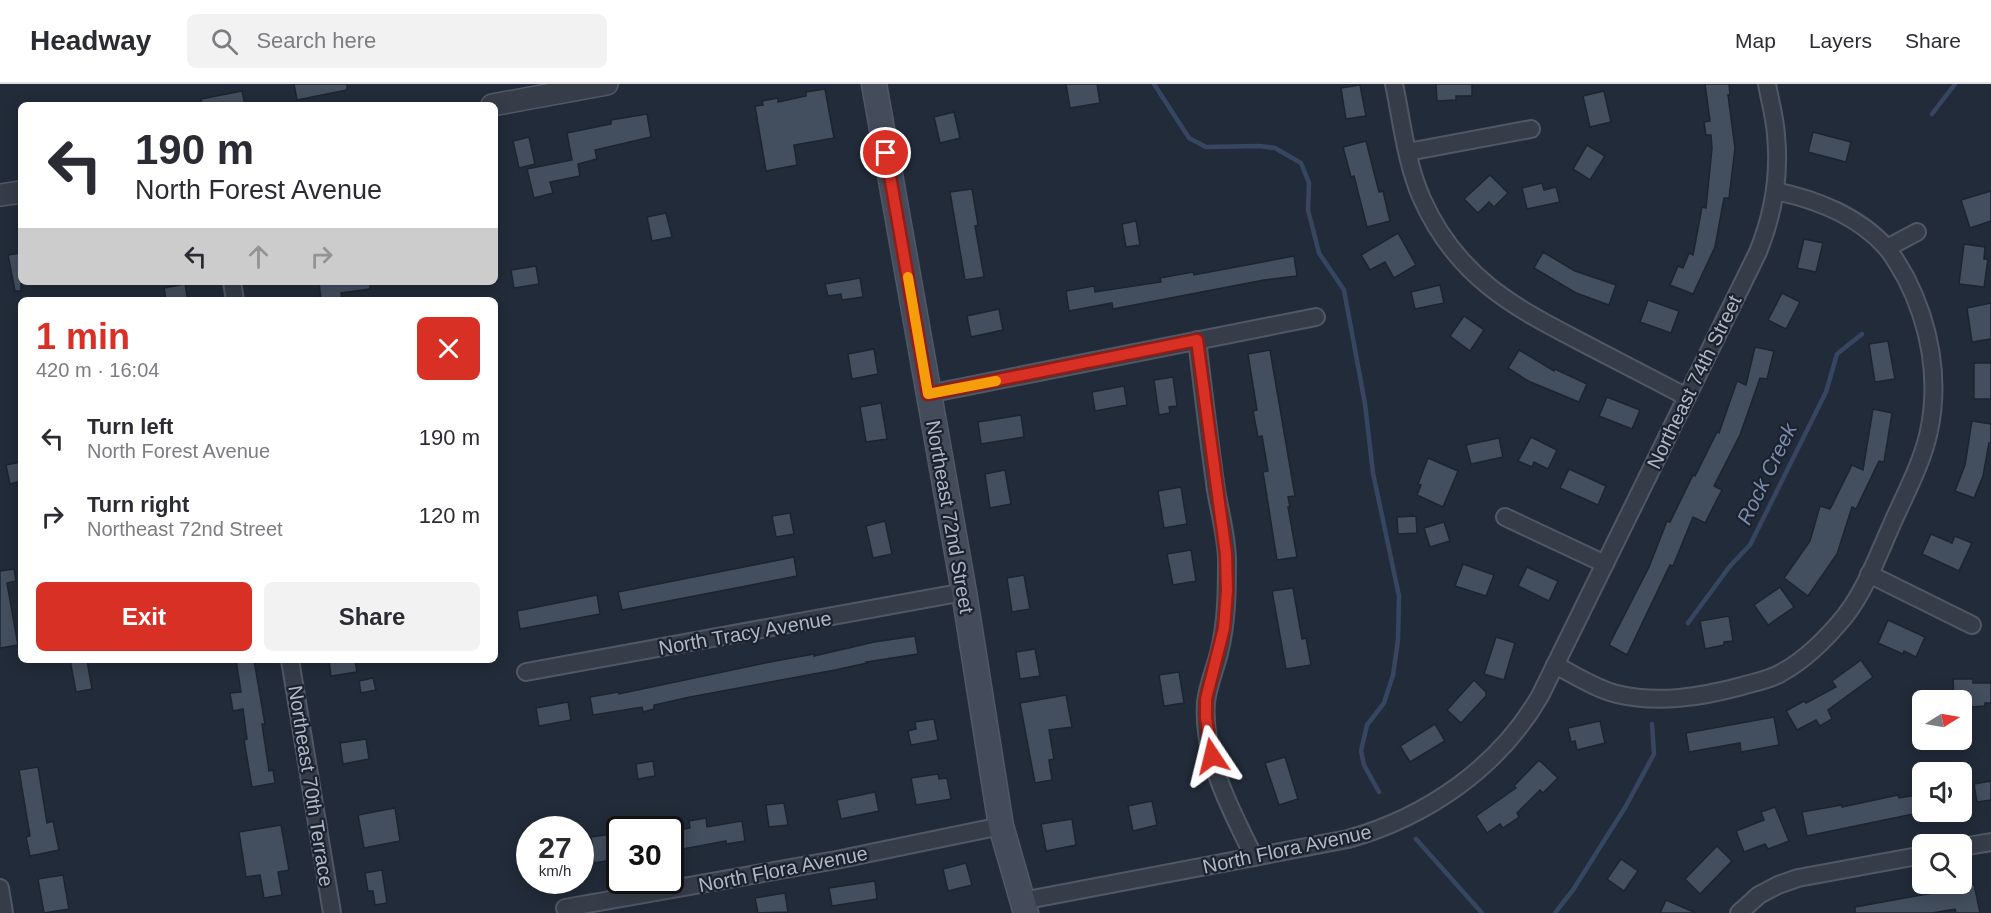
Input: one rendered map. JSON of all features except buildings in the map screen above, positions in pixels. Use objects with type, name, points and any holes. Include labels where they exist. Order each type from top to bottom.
[{"type":"main road","name":"Northeast 72nd Street","points":[[874,84],[964,592],[1001,826],[1024,907]]},
{"type":"street","points":[[498,104],[576,87],[607,84]]},
{"type":"street","points":[[1394,84],[1408,152],[1422,198],[1432,219],[1460,259],[1484,283],[1508,302],[1687,396]]},
{"type":"street","name":"Northeast 74th Street","points":[[1556,665],[1758,252],[1770,216],[1775,191],[1777,159],[1776,134],[1767,84]]},
{"type":"street","points":[[1408,152],[1531,129]]},
{"type":"street","points":[[1556,665],[1610,692],[1638,698],[1666,700],[1697,696],[1762,681],[1790,667],[1828,635],[1858,597],[1869,574],[1923,454],[1932,409],[1932,362],[1922,314],[1902,270],[1887,248],[1871,234],[1845,215],[1826,206],[1796,195],[1775,191]]},
{"type":"street","points":[[0,195],[18,192]]},
{"type":"street","points":[[1887,248],[1917,232]]},
{"type":"street","points":[[928,394],[1316,317]]},
{"type":"street","points":[[1197,340],[1226,554],[1227,591],[1224,628],[1210,681],[1206,718],[1208,741],[1227,801],[1254,857]]},
{"type":"street","points":[[1505,517],[1605,564]]},
{"type":"street","points":[[1869,574],[1972,625]]},
{"type":"street","name":"North Tracy Avenue","points":[[526,672],[964,592]]},
{"type":"street","name":"Northeast 70th Terrace","points":[[290,663],[332,913]]},
{"type":"street","name":"North Flora Avenue","points":[[1024,907],[1367,834],[1402,820],[1435,801],[1481,768],[1514,735],[1528,716],[1556,665]]},
{"type":"street","name":"North Flora Avenue","points":[[565,908],[836,860],[1001,826]]},
{"type":"street","points":[[1972,845],[1991,842]]},
{"type":"street","points":[[1739,913],[1759,895],[1798,878],[1912,857]]},
{"type":"street","points":[[0,888],[4,913]]},
{"type":"waterway","points":[[1154,84],[1189,138],[1206,147],[1275,148],[1301,163],[1309,183],[1308,210],[1319,253],[1344,290],[1365,404],[1373,473],[1399,596],[1398,640],[1393,675],[1384,703],[1367,725],[1361,751],[1364,765],[1379,792]]},
{"type":"waterway","name":"Rock Creek","points":[[1932,114],[1955,84]]},
{"type":"waterway","name":"Rock Creek","points":[[1688,623],[1730,566],[1750,545],[1826,392],[1837,354],[1862,334]]},
{"type":"waterway","name":"Rock Creek","points":[[1555,913],[1573,890],[1626,806],[1654,754],[1652,724]]},
{"type":"waterway","points":[[1416,839],[1482,913]]},
{"type":"slow traffic","points":[[908,277],[928,394],[996,381]]},
{"type":"route","points":[[886,153],[928,394],[1197,340],[1226,554],[1227,591],[1224,628],[1206,699],[1208,741],[1212,756]]}]
